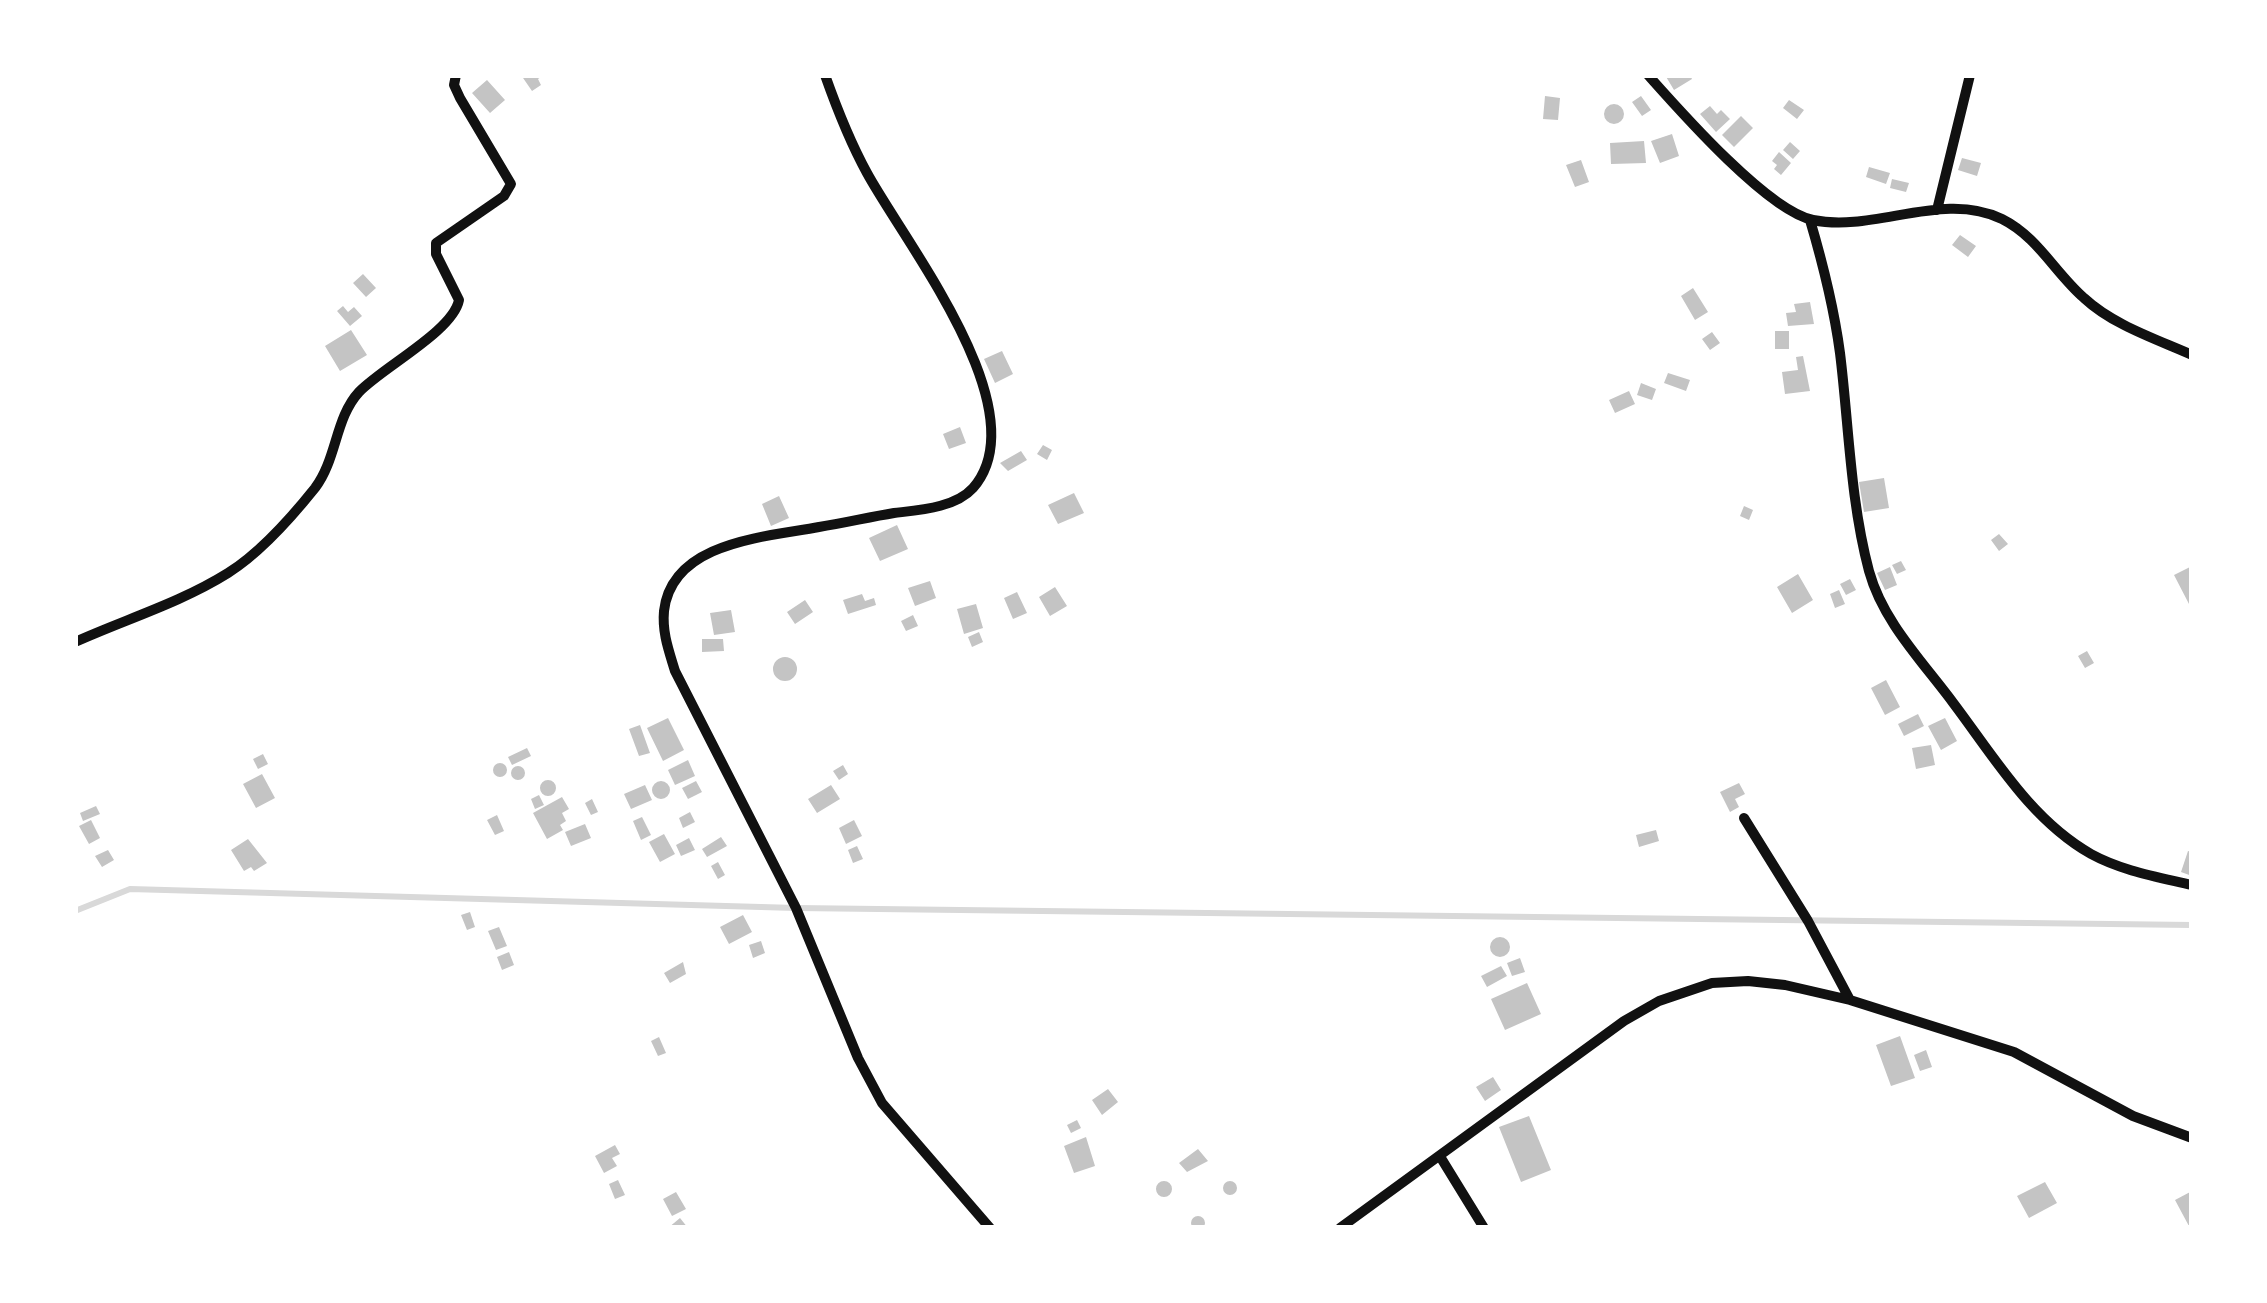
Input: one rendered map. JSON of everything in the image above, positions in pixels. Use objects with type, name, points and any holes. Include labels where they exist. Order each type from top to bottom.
[{"type":"street","points":[[75,642],[160,608],[228,572],[258,550],[314,488],[356,395],[452,317],[458,300],[436,254],[436,243],[504,196],[511,184],[460,98],[454,84],[456,75]]},
{"type":"street","points":[[826,75],[841,120],[866,172],[952,309],[990,414],[991,450],[987,465],[970,492],[958,500],[749,538],[713,550],[685,569],[674,587],[664,607],[664,634],[675,670],[796,908],[858,1058],[882,1103],[990,1228]]},
{"type":"street","points":[[1648,75],[1684,116],[1761,188],[1810,220],[1848,222],[1938,210],[1983,212],[2002,219],[2042,250],[2084,299],[2100,310],[2192,355]]},
{"type":"street","points":[[1938,210],[1970,75]]},
{"type":"street","points":[[1810,220],[1826,275],[1840,353],[1849,468],[1860,527],[1870,574],[1884,609],[2036,810],[2092,854],[2132,870],[2192,885]]},
{"type":"street","points":[[1744,818],[1850,1000]]},
{"type":"street","points":[[1340,1228],[1624,1020],[1659,1002],[1712,983],[1786,985],[1850,1000],[2014,1052],[2133,1116],[2192,1138]]},
{"type":"street","points":[[1440,1158],[1484,1228]]},
{"type":"building","points":[[521,75],[544,75],[538,79],[541,85],[532,91]]},
{"type":"building","points":[[1665,75],[1690,75],[1692,79],[1674,90]]},
{"type":"building","points":[[487,80],[505,100],[490,113],[472,93]]},
{"type":"building","points":[[1545,96],[1560,98],[1558,120],[1543,119]]},
{"type":"building","points":[[1641,96],[1651,110],[1642,116],[1632,102]]},
{"type":"building","points":[[1789,100],[1804,110],[1797,119],[1783,108]]},
{"type":"building","points":[[1610,104],[1618,104],[1624,114],[1618,124],[1610,124],[1604,118],[1604,110]]},
{"type":"building","points":[[1710,106],[1730,119],[1716,132],[1700,114]]},
{"type":"building","points":[[1741,116],[1753,128],[1734,147],[1722,135]]},
{"type":"building","points":[[1672,134],[1679,156],[1660,163],[1651,141]]},
{"type":"building","points":[[1644,141],[1646,163],[1611,164],[1610,143]]},
{"type":"building","points":[[1790,142],[1800,151],[1793,159],[1783,150]]},
{"type":"building","points":[[1779,152],[1791,163],[1781,175],[1772,161]]},
{"type":"building","points":[[1962,158],[1981,163],[1977,176],[1958,170]]},
{"type":"building","points":[[1581,160],[1589,182],[1575,187],[1566,165]]},
{"type":"building","points":[[1869,167],[1890,173],[1886,184],[1866,177]]},
{"type":"building","points":[[1892,179],[1909,183],[1906,192],[1890,188]]},
{"type":"building","points":[[1960,235],[1976,246],[1968,257],[1952,245]]},
{"type":"building","points":[[363,274],[376,288],[366,297],[353,283]]},
{"type":"building","points":[[1693,288],[1708,312],[1695,320],[1681,296]]},
{"type":"building","points":[[1810,302],[1814,324],[1788,326],[1786,313],[1796,312],[1794,304]]},
{"type":"building","points":[[343,306],[348,312],[354,307],[362,316],[350,326],[337,311]]},
{"type":"building","points":[[351,330],[367,355],[340,371],[325,346]]},
{"type":"building","points":[[1775,331],[1789,331],[1789,349],[1775,349]]},
{"type":"building","points":[[1712,332],[1720,343],[1710,350],[1702,339]]},
{"type":"building","points":[[1002,351],[1013,374],[995,383],[984,359]]},
{"type":"building","points":[[1803,356],[1810,391],[1785,394],[1782,372],[1798,370],[1796,357]]},
{"type":"building","points":[[1668,373],[1690,380],[1686,391],[1664,383]]},
{"type":"building","points":[[1641,383],[1656,389],[1652,400],[1637,395]]},
{"type":"building","points":[[1629,391],[1635,404],[1615,413],[1609,400]]},
{"type":"building","points":[[960,427],[966,443],[949,449],[943,434]]},
{"type":"building","points":[[1043,445],[1052,450],[1047,460],[1037,454]]},
{"type":"building","points":[[1021,451],[1027,460],[1008,471],[1000,463]]},
{"type":"building","points":[[1884,478],[1889,508],[1864,512],[1859,482]]},
{"type":"building","points":[[1074,493],[1084,513],[1058,524],[1048,505]]},
{"type":"building","points":[[779,496],[789,518],[771,526],[762,504]]},
{"type":"building","points":[[1744,506],[1753,510],[1749,520],[1740,516]]},
{"type":"building","points":[[897,525],[908,549],[880,561],[869,538]]},
{"type":"building","points":[[1999,534],[2008,544],[1999,551],[1991,540]]},
{"type":"building","points":[[1901,561],[1906,570],[1897,574],[1892,565]]},
{"type":"building","points":[[2192,566],[2192,602],[2189,604],[2174,575]]},
{"type":"building","points":[[1890,567],[1897,585],[1885,590],[1877,573]]},
{"type":"building","points":[[1798,574],[1813,600],[1792,613],[1777,587]]},
{"type":"building","points":[[1850,579],[1856,590],[1846,595],[1840,584]]},
{"type":"building","points":[[930,581],[936,598],[915,606],[908,588]]},
{"type":"building","points":[[1055,587],[1067,606],[1050,616],[1039,597]]},
{"type":"building","points":[[1839,590],[1845,604],[1835,608],[1830,594]]},
{"type":"building","points":[[1017,592],[1027,613],[1013,619],[1004,598]]},
{"type":"building","points":[[862,594],[865,601],[874,598],[876,605],[848,614],[843,600]]},
{"type":"building","points":[[805,600],[813,612],[795,624],[787,612]]},
{"type":"building","points":[[976,604],[983,628],[964,634],[957,609]]},
{"type":"building","points":[[731,610],[735,632],[714,635],[710,613]]},
{"type":"building","points":[[913,615],[918,626],[906,631],[901,621]]},
{"type":"building","points":[[979,632],[983,642],[972,647],[968,637]]},
{"type":"building","points":[[702,639],[723,639],[724,651],[702,652]]},
{"type":"building","points":[[2087,651],[2094,663],[2085,668],[2078,656]]},
{"type":"building","points":[[785,657],[797,669],[785,681],[773,669]]},
{"type":"building","points":[[1886,680],[1900,707],[1885,715],[1871,688]]},
{"type":"building","points":[[1918,714],[1924,726],[1904,736],[1898,724]]},
{"type":"building","points":[[668,718],[684,750],[663,761],[647,728]]},
{"type":"building","points":[[1945,718],[1957,741],[1941,750],[1928,726]]},
{"type":"building","points":[[640,725],[650,753],[639,756],[629,729]]},
{"type":"building","points":[[1931,745],[1935,765],[1916,769],[1912,748]]},
{"type":"building","points":[[527,748],[531,756],[512,765],[508,757]]},
{"type":"building","points":[[263,754],[268,764],[258,769],[253,759]]},
{"type":"building","points":[[688,760],[695,776],[675,785],[668,770]]},
{"type":"building","points":[[500,763],[507,770],[500,777],[493,770]]},
{"type":"building","points":[[843,765],[848,774],[839,780],[833,771]]},
{"type":"building","points":[[518,766],[525,773],[518,780],[511,773]]},
{"type":"building","points":[[262,774],[275,798],[256,808],[243,784]]},
{"type":"building","points":[[548,780],[556,788],[548,796],[540,788]]},
{"type":"building","points":[[661,781],[670,790],[661,799],[652,790]]},
{"type":"building","points":[[696,781],[702,792],[688,799],[682,788]]},
{"type":"building","points":[[1739,783],[1745,794],[1735,799],[1739,807],[1730,812],[1720,792]]},
{"type":"building","points":[[645,785],[652,800],[631,809],[624,794]]},
{"type":"building","points":[[831,785],[840,799],[817,813],[808,799]]},
{"type":"building","points":[[539,795],[544,805],[535,809],[531,799]]},
{"type":"building","points":[[562,797],[569,809],[562,813],[566,821],[560,825],[563,830],[547,839],[533,813]]},
{"type":"building","points":[[592,799],[598,812],[591,815],[585,803]]},
{"type":"building","points":[[96,806],[100,814],[83,821],[80,813]]},
{"type":"building","points":[[690,812],[695,822],[683,828],[679,818]]},
{"type":"building","points":[[497,815],[504,831],[495,835],[487,820]]},
{"type":"building","points":[[642,817],[651,835],[641,840],[633,821]]},
{"type":"building","points":[[91,820],[100,838],[89,844],[79,826]]},
{"type":"building","points":[[854,820],[862,836],[846,844],[839,828]]},
{"type":"building","points":[[585,824],[591,838],[571,846],[565,832]]},
{"type":"building","points":[[1656,830],[1659,841],[1639,847],[1636,835]]},
{"type":"building","points":[[664,834],[675,854],[660,862],[649,842]]},
{"type":"building","points":[[721,837],[727,846],[707,857],[702,849]]},
{"type":"building","points":[[689,838],[695,850],[681,856],[676,845]]},
{"type":"building","points":[[248,839],[267,863],[254,871],[251,867],[244,871],[231,850]]},
{"type":"building","points":[[857,846],[863,859],[853,863],[848,850]]},
{"type":"building","points":[[108,850],[114,860],[102,867],[95,856]]},
{"type":"building","points":[[2188,851],[2192,852],[2192,876],[2181,872]]},
{"type":"building","points":[[718,862],[725,875],[718,879],[711,866]]},
{"type":"building","points":[[470,912],[475,927],[467,930],[461,915]]},
{"type":"building","points":[[743,915],[752,932],[729,944],[720,927]]},
{"type":"building","points":[[499,927],[507,946],[496,950],[488,931]]},
{"type":"building","points":[[1500,937],[1510,947],[1500,957],[1490,947]]},
{"type":"building","points":[[761,941],[765,953],[753,958],[749,945]]},
{"type":"building","points":[[509,952],[514,965],[502,970],[497,957]]},
{"type":"building","points":[[1520,958],[1525,972],[1512,976],[1507,963]]},
{"type":"building","points":[[683,962],[686,974],[670,983],[664,973]]},
{"type":"building","points":[[1501,966],[1507,976],[1487,987],[1481,976]]},
{"type":"building","points":[[1527,983],[1541,1014],[1505,1030],[1491,999]]},
{"type":"building","points":[[1900,1036],[1915,1078],[1891,1086],[1876,1045]]},
{"type":"building","points":[[659,1037],[666,1053],[658,1056],[651,1041]]},
{"type":"building","points":[[1926,1050],[1932,1067],[1920,1071],[1914,1055]]},
{"type":"building","points":[[1493,1077],[1501,1090],[1485,1101],[1476,1087]]},
{"type":"building","points":[[1108,1089],[1118,1102],[1102,1115],[1092,1100]]},
{"type":"building","points":[[1529,1116],[1551,1170],[1521,1182],[1499,1127]]},
{"type":"building","points":[[1077,1120],[1081,1128],[1071,1133],[1067,1125]]},
{"type":"building","points":[[1086,1137],[1095,1166],[1074,1173],[1064,1146]]},
{"type":"building","points":[[615,1145],[620,1154],[612,1158],[617,1166],[604,1173],[595,1156]]},
{"type":"building","points":[[1198,1149],[1208,1161],[1187,1172],[1179,1163]]},
{"type":"building","points":[[618,1180],[625,1195],[615,1199],[609,1184]]},
{"type":"building","points":[[1164,1181],[1172,1189],[1164,1197],[1156,1189]]},
{"type":"building","points":[[1230,1181],[1237,1188],[1230,1195],[1223,1188]]},
{"type":"building","points":[[2045,1182],[2057,1203],[2029,1218],[2017,1196]]},
{"type":"building","points":[[2192,1191],[2192,1228],[2190,1228],[2175,1200]]},
{"type":"building","points":[[676,1192],[686,1209],[672,1216],[663,1199]]},
{"type":"building","points":[[1198,1216],[1205,1223],[1198,1230],[1191,1223]]},
{"type":"building","points":[[680,1218],[688,1228],[668,1228]]},
{"type":"waterway","points":[[75,911],[130,889],[796,908],[2192,925]]}]
